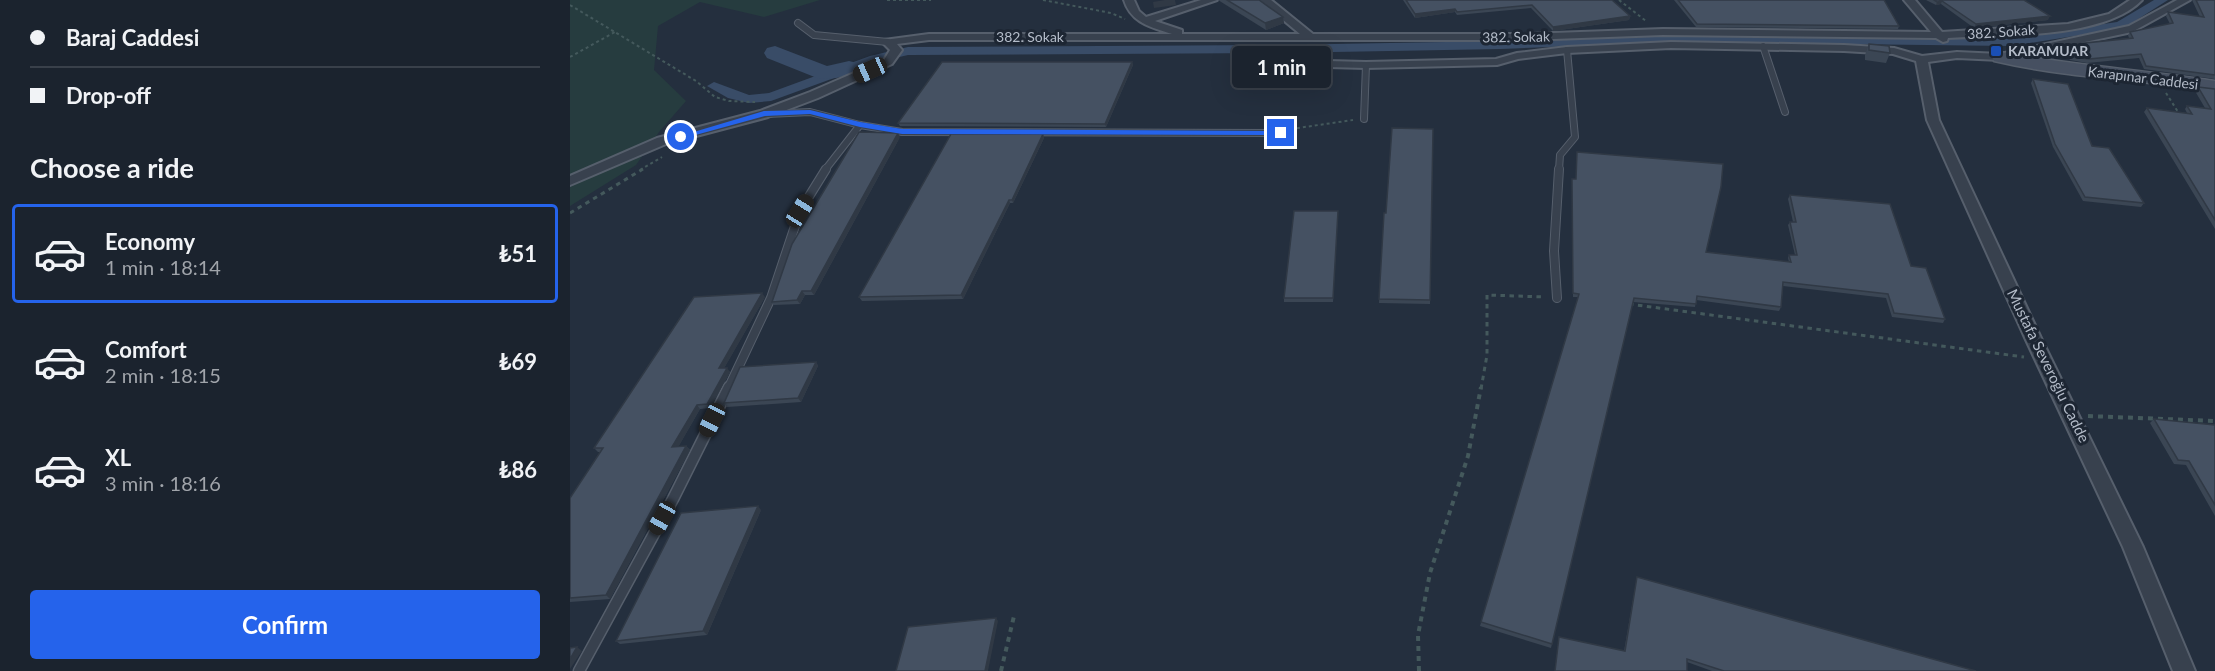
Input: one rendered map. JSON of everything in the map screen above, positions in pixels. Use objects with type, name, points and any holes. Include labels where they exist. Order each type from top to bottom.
[{"type":"street","points":[[1129,0],[1136,15],[1144,21],[1196,37]]},
{"type":"street","points":[[1144,21],[1212,0]]},
{"type":"street","points":[[1264,0],[1311,38]]},
{"type":"street","points":[[1908,0],[1954,52]]},
{"type":"street","name":"382. Sokak","points":[[570,181],[662,141],[699,133],[764,108],[814,95],[891,51],[928,36],[1545,37],[1663,32],[1940,35],[2068,27],[2113,16],[2137,0]]},
{"type":"street","points":[[1250,62],[1366,65],[1497,62],[1517,56],[1567,50],[1671,45],[1893,51],[1922,59],[1954,52],[2000,57],[2132,29],[2185,0]]},
{"type":"street","name":"Karapınar Caddesi","points":[[2000,57],[2067,69],[2157,77],[2215,86]]},
{"type":"street","name":"Mustafa Severoğlu Cadde","points":[[1922,59],[1933,120],[2043,360],[2133,547],[2184,671]]},
{"type":"lane","points":[[798,23],[814,34],[891,51]]},
{"type":"lane","points":[[1763,46],[1785,112]]},
{"type":"lane","points":[[1557,298],[1554,250],[1560,154],[1575,137],[1567,50]]},
{"type":"lane","points":[[1364,119],[1366,65]]},
{"type":"lane","points":[[764,108],[810,112],[860,125],[902,132],[1281,133]]},
{"type":"lane","points":[[579,671],[673,499],[732,381],[771,298],[800,211],[834,156],[860,125]]},
{"type":"path","points":[[887,0],[931,0]]},
{"type":"path","points":[[1043,0],[1111,13],[1130,21],[1144,21]]},
{"type":"path","points":[[1619,0],[1663,32]]},
{"type":"path","points":[[570,5],[696,81],[706,94],[732,103],[764,108]]},
{"type":"path","points":[[570,12],[575,8]]},
{"type":"path","points":[[570,57],[615,32]]},
{"type":"path","points":[[2157,77],[2185,122]]},
{"type":"path","points":[[1281,133],[1300,126],[1364,119]]},
{"type":"path","points":[[570,213],[662,157]]},
{"type":"path","points":[[1419,671],[1418,635],[1430,573],[1468,456],[1487,355],[1487,295],[1557,298]]},
{"type":"path","points":[[1625,303],[2043,360]]},
{"type":"path","points":[[2071,415],[2215,421]]},
{"type":"path","points":[[1001,671],[1014,616]]},
{"type":"green space","points":[[570,0],[820,0],[764,17],[700,2],[658,26],[654,70],[686,101],[659,132],[636,165],[570,206]]},
{"type":"building","points":[[1227,0],[1259,0],[1283,17],[1265,23]]},
{"type":"building","points":[[1406,0],[1612,0],[1630,16],[1553,27],[1532,5],[1457,12],[1455,9],[1415,14]]},
{"type":"building","points":[[1678,0],[1884,0],[1899,26],[1697,24]]},
{"type":"building","points":[[1934,0],[2024,0],[2050,16],[1976,24],[1942,1]]},
{"type":"building","points":[[2196,0],[2215,0],[2215,75],[2146,66],[2141,54],[2089,59],[2072,57],[2066,45],[2133,38],[2130,32],[2173,23],[2168,12],[2204,17]]},
{"type":"building","points":[[1869,44],[1889,46],[1890,53],[1869,50]]},
{"type":"building","points":[[942,62],[1132,62],[1105,124],[898,123]]},
{"type":"building","points":[[2033,79],[2068,84],[2092,146],[2109,148],[2144,203],[2085,197],[2055,144]]},
{"type":"building","points":[[2198,87],[2215,89],[2215,220],[2147,108],[2192,114],[2187,106],[2211,109]]},
{"type":"building","points":[[1392,128],[1433,129],[1430,300],[1379,299]]},
{"type":"building","points":[[859,132],[898,133],[811,291],[802,291],[797,300],[772,302],[792,244]]},
{"type":"building","points":[[951,134],[1043,134],[1012,200],[1009,200],[961,295],[859,297]]},
{"type":"building","points":[[1577,152],[1723,164],[1721,187],[1706,252],[1791,262],[1789,255],[1797,255],[1790,222],[1796,222],[1790,195],[1890,204],[1911,266],[1926,268],[1945,319],[1894,313],[1888,294],[1783,282],[1781,307],[1697,296],[1696,304],[1634,298],[1552,644],[1481,622],[1579,294],[1573,293],[1572,179],[1576,179]]},
{"type":"building","points":[[1294,211],[1338,211],[1333,298],[1284,298]]},
{"type":"building","points":[[762,293],[719,368],[727,368],[707,404],[697,405],[672,447],[686,446],[606,595],[570,598],[570,498],[603,448],[594,448],[694,297]]},
{"type":"building","points":[[816,362],[798,398],[724,403],[740,367]]},
{"type":"building","points":[[2154,419],[2215,425],[2215,505],[2189,461],[2178,460]]},
{"type":"building","points":[[758,506],[703,631],[616,641],[681,513]]},
{"type":"building","points":[[1637,577],[1976,671],[1724,671],[1687,659],[1687,671],[1555,671],[1559,637],[1625,651]]},
{"type":"building","points":[[996,618],[985,671],[896,671],[908,627]]},
{"type":"building","points":[[577,647],[570,659],[570,648]]},
{"type":"waterway","points":[[714,86],[733,95],[749,99],[771,97],[874,59],[908,51],[1278,49],[1501,45],[1675,38],[2011,42],[2120,25],[2162,0]]},
{"type":"waterway","points":[[775,53],[825,73],[849,68]]},
{"type":"place","name":"KARAMUAR","points":[[1996,51]]},
{"type":"route","points":[[681,137],[764,114],[810,112],[860,125],[902,132],[1281,133]]}]
